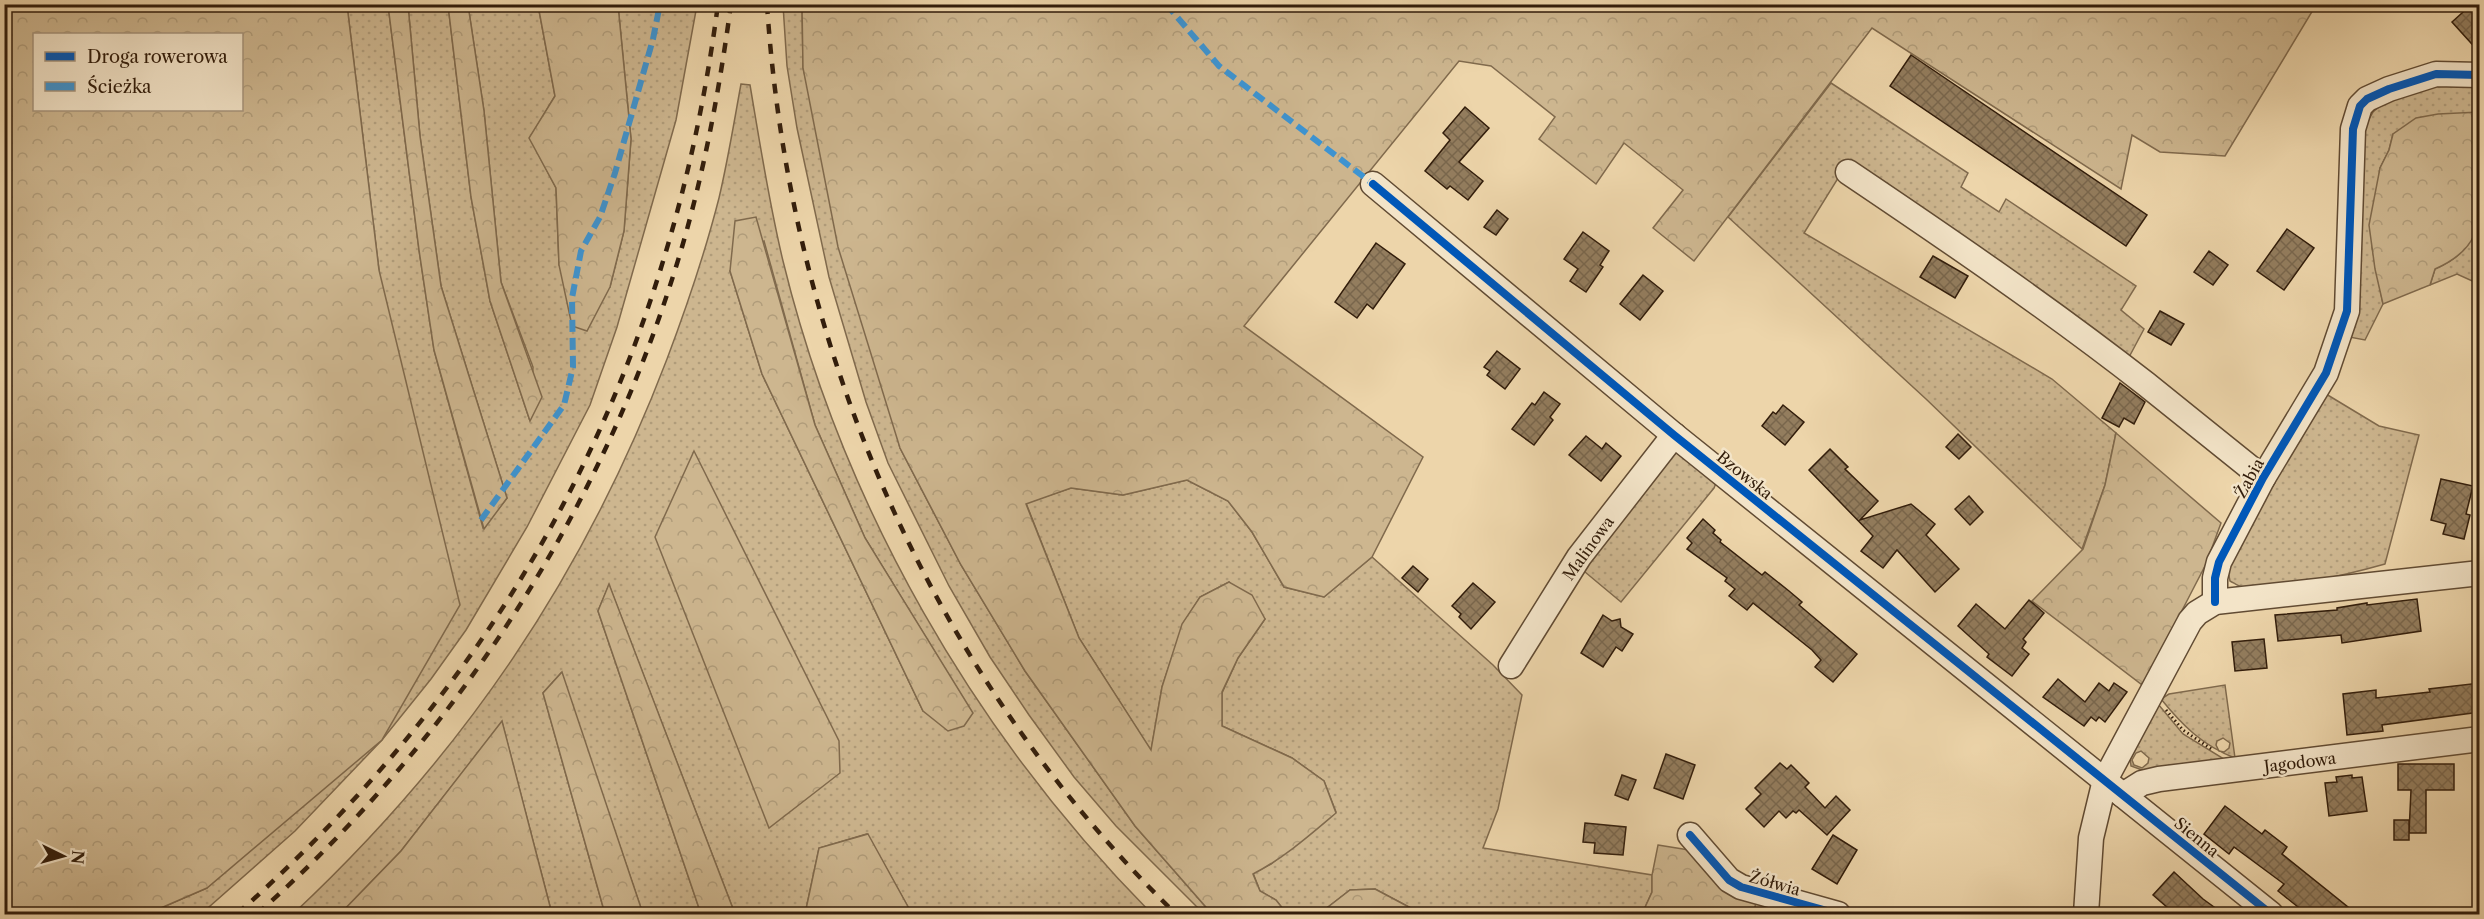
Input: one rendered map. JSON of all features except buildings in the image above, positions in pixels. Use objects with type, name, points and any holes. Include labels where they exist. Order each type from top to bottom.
[{"type":"street","name":"Żabia","points":[[2215,602],[2215,578],[2219,562],[2263,478],[2326,374],[2347,311],[2353,129],[2360,106],[2367,99],[2388,89],[2436,74],[2480,75]]},
{"type":"street","points":[[1848,172],[1968,253],[2066,324],[2146,384],[2263,478]]},
{"type":"street","name":"Bzowska","points":[[1373,184],[1674,435],[2114,787]]},
{"type":"street","name":"Malinowa","points":[[1511,666],[1579,557],[1674,435]]},
{"type":"street","points":[[2086,915],[2091,838],[2190,621],[2197,613],[2215,602],[2480,573]]},
{"type":"street","name":"Jagodowa","points":[[2114,787],[2159,779],[2480,739]]},
{"type":"street","name":"Sienna","points":[[2114,787],[2271,915]]},
{"type":"street","name":"Żółwia","points":[[1690,835],[1729,880],[1741,887],[1838,915]]},
{"type":"path","points":[[2163,706],[2183,730],[2216,753]]},
{"type":"green space","points":[[5,4],[347,5],[379,270],[460,605],[382,740],[207,888],[147,914],[5,914]]},
{"type":"green space","points":[[347,5],[388,5],[434,350],[483,528],[507,498],[441,286],[420,136],[408,5],[448,5],[471,197],[490,301],[530,421],[533,367],[501,282],[484,111],[468,5],[538,5],[555,96],[530,138],[556,188],[559,265],[610,287],[624,231],[631,139],[618,5],[697,5],[676,120],[617,327],[590,405],[527,527],[466,630],[431,679],[382,740],[295,831],[201,914],[147,914],[207,888],[379,270]]},
{"type":"green space","points":[[388,5],[408,5],[420,136],[441,286],[507,498],[484,529],[434,350]]},
{"type":"green space","points":[[448,5],[468,5],[484,111],[501,282],[542,397],[530,421],[490,301],[471,197]]},
{"type":"green space","points":[[538,5],[618,5],[631,139],[624,231],[610,287],[587,331],[572,326],[559,265],[556,188],[529,138],[555,96]]},
{"type":"green space","points":[[783,5],[802,5],[803,68],[900,448],[961,565],[1025,671],[1135,826],[1212,914],[1205,914],[1196,906],[1116,826],[1074,777],[1029,715],[990,657],[949,586],[888,463],[866,402],[829,277],[797,128],[787,66]]},
{"type":"green space","points":[[802,5],[2316,5],[2225,156],[2160,152],[2132,135],[2121,189],[1872,28],[1694,261],[1653,228],[1683,190],[1624,143],[1596,184],[1539,139],[1555,117],[1491,66],[1459,61],[1244,326],[1423,457],[1372,557],[1324,597],[1284,587],[1252,532],[1228,501],[1187,480],[1123,495],[1071,488],[1026,504],[1079,638],[1151,750],[1162,687],[1182,624],[1200,597],[1229,582],[1252,595],[1265,619],[1238,658],[1222,692],[1222,726],[1292,758],[1324,781],[1336,813],[1286,853],[1253,874],[1260,891],[1276,900],[1287,914],[1212,914],[1135,826],[1025,671],[961,565],[900,448],[838,247],[803,68]]},
{"type":"green space","points":[[2479,82],[2479,112],[2393,134],[2389,150],[2380,168],[2372,247],[2383,304],[2365,340],[2349,337],[2362,144],[2366,124],[2373,112],[2386,101],[2432,84]]},
{"type":"green space","points":[[1831,83],[1968,173],[1961,187],[1999,212],[2006,199],[2136,286],[2121,310],[2144,329],[2128,359],[1848,162],[1804,233],[2052,379],[2116,433],[2105,485],[2082,549],[1926,399],[1728,217]]},
{"type":"green space","points":[[741,84],[750,85],[778,239],[809,352],[841,442],[879,529],[924,613],[973,694],[1028,771],[1088,845],[1152,914],[912,914],[867,834],[819,848],[805,914],[735,914],[609,585],[598,611],[701,914],[643,914],[561,673],[543,693],[605,914],[552,914],[502,722],[401,851],[340,914],[293,914],[411,791],[464,726],[513,659],[557,588],[597,515],[634,439],[689,299],[719,198]],"holes":[[[764,241],[815,425],[865,538],[972,713],[923,711],[762,374],[730,271]]]},
{"type":"green space","points":[[2479,112],[2480,208],[2470,243],[2450,261],[2435,269],[2430,285],[2383,304],[2369,225],[2380,168],[2389,150],[2393,134],[2416,118],[2438,114]]},
{"type":"green space","points":[[756,217],[815,425],[865,538],[973,713],[964,726],[948,731],[923,711],[762,374],[730,271],[735,221]]},
{"type":"green space","points":[[2479,222],[2479,284],[2457,274],[2430,285],[2435,269],[2451,261],[2463,251]]},
{"type":"green space","points":[[2326,394],[2379,426],[2419,435],[2385,564],[2292,585],[2256,588],[2239,586],[2230,581],[2228,571],[2234,555]]},
{"type":"green space","points":[[2116,433],[2221,523],[2206,564],[2145,682],[2141,684],[2032,601],[2083,549],[2105,485]]},
{"type":"green space","points":[[1675,450],[1718,478],[1714,488],[1621,602],[1579,567]]},
{"type":"green space","points":[[694,451],[839,741],[840,773],[769,828],[655,537]]},
{"type":"green space","points":[[1187,480],[1228,501],[1252,532],[1284,587],[1324,597],[1372,557],[1493,665],[1522,695],[1498,809],[1483,848],[1652,875],[1652,892],[1642,914],[1422,914],[1375,889],[1350,890],[1319,914],[1287,914],[1276,900],[1260,891],[1253,873],[1271,864],[1336,812],[1324,781],[1292,758],[1222,726],[1222,693],[1238,658],[1265,619],[1229,582],[1200,597],[1183,624],[1162,687],[1151,751],[1079,638],[1026,503],[1071,488],[1123,495]]},
{"type":"green space","points":[[609,584],[735,914],[701,914],[598,611]]},
{"type":"green space","points":[[562,672],[643,914],[605,914],[543,693]]},
{"type":"green space","points":[[2225,685],[2235,758],[2220,751],[2224,752],[2229,748],[2230,743],[2223,738],[2217,741],[2219,751],[2185,726],[2161,699],[2169,694]]},
{"type":"green space","points":[[2158,704],[2183,734],[2224,759],[2142,770],[2131,766],[2130,757]],"holes":[[[2141,751],[2149,758],[2148,763],[2142,768],[2134,765],[2132,760],[2136,753]]]},
{"type":"green space","points":[[502,721],[552,914],[340,914],[401,851]]},
{"type":"green space","points":[[868,834],[912,914],[805,914],[819,848]]},
{"type":"green space","points":[[1658,845],[1689,850],[1757,899],[1753,914],[1642,914],[1652,892],[1652,875]]},
{"type":"green space","points":[[1375,889],[1422,914],[1319,914],[1350,890]]},
{"type":"green space","points":[[1757,899],[1819,914],[1753,914]]},
{"type":"railway","points":[[237,914],[335,820],[422,720],[498,615],[563,505],[617,389],[661,267],[695,138],[718,4]]},
{"type":"railway","points":[[257,914],[330,845],[398,771],[460,693],[516,610],[567,524],[612,435],[650,342],[682,247],[711,127],[731,4]]},
{"type":"railway","points":[[767,4],[781,131],[806,256],[841,379],[888,497],[944,611],[1011,719],[1089,820],[1176,914]]},
{"type":"marked path","points":[[481,520],[564,405],[573,367],[572,298],[581,251],[600,217],[615,173],[653,39],[660,4]]},
{"type":"marked path","points":[[1166,4],[1219,66],[1373,184]]},
{"type":"cycle path","points":[[2215,602],[2215,578],[2219,562],[2263,478],[2326,373],[2347,311],[2353,129],[2360,106],[2367,99],[2389,89],[2436,74],[2480,75]]},
{"type":"cycle path","points":[[1373,184],[1674,435],[2271,914]]},
{"type":"cycle path","points":[[1690,835],[1729,880],[1741,887],[1838,914]]}]
